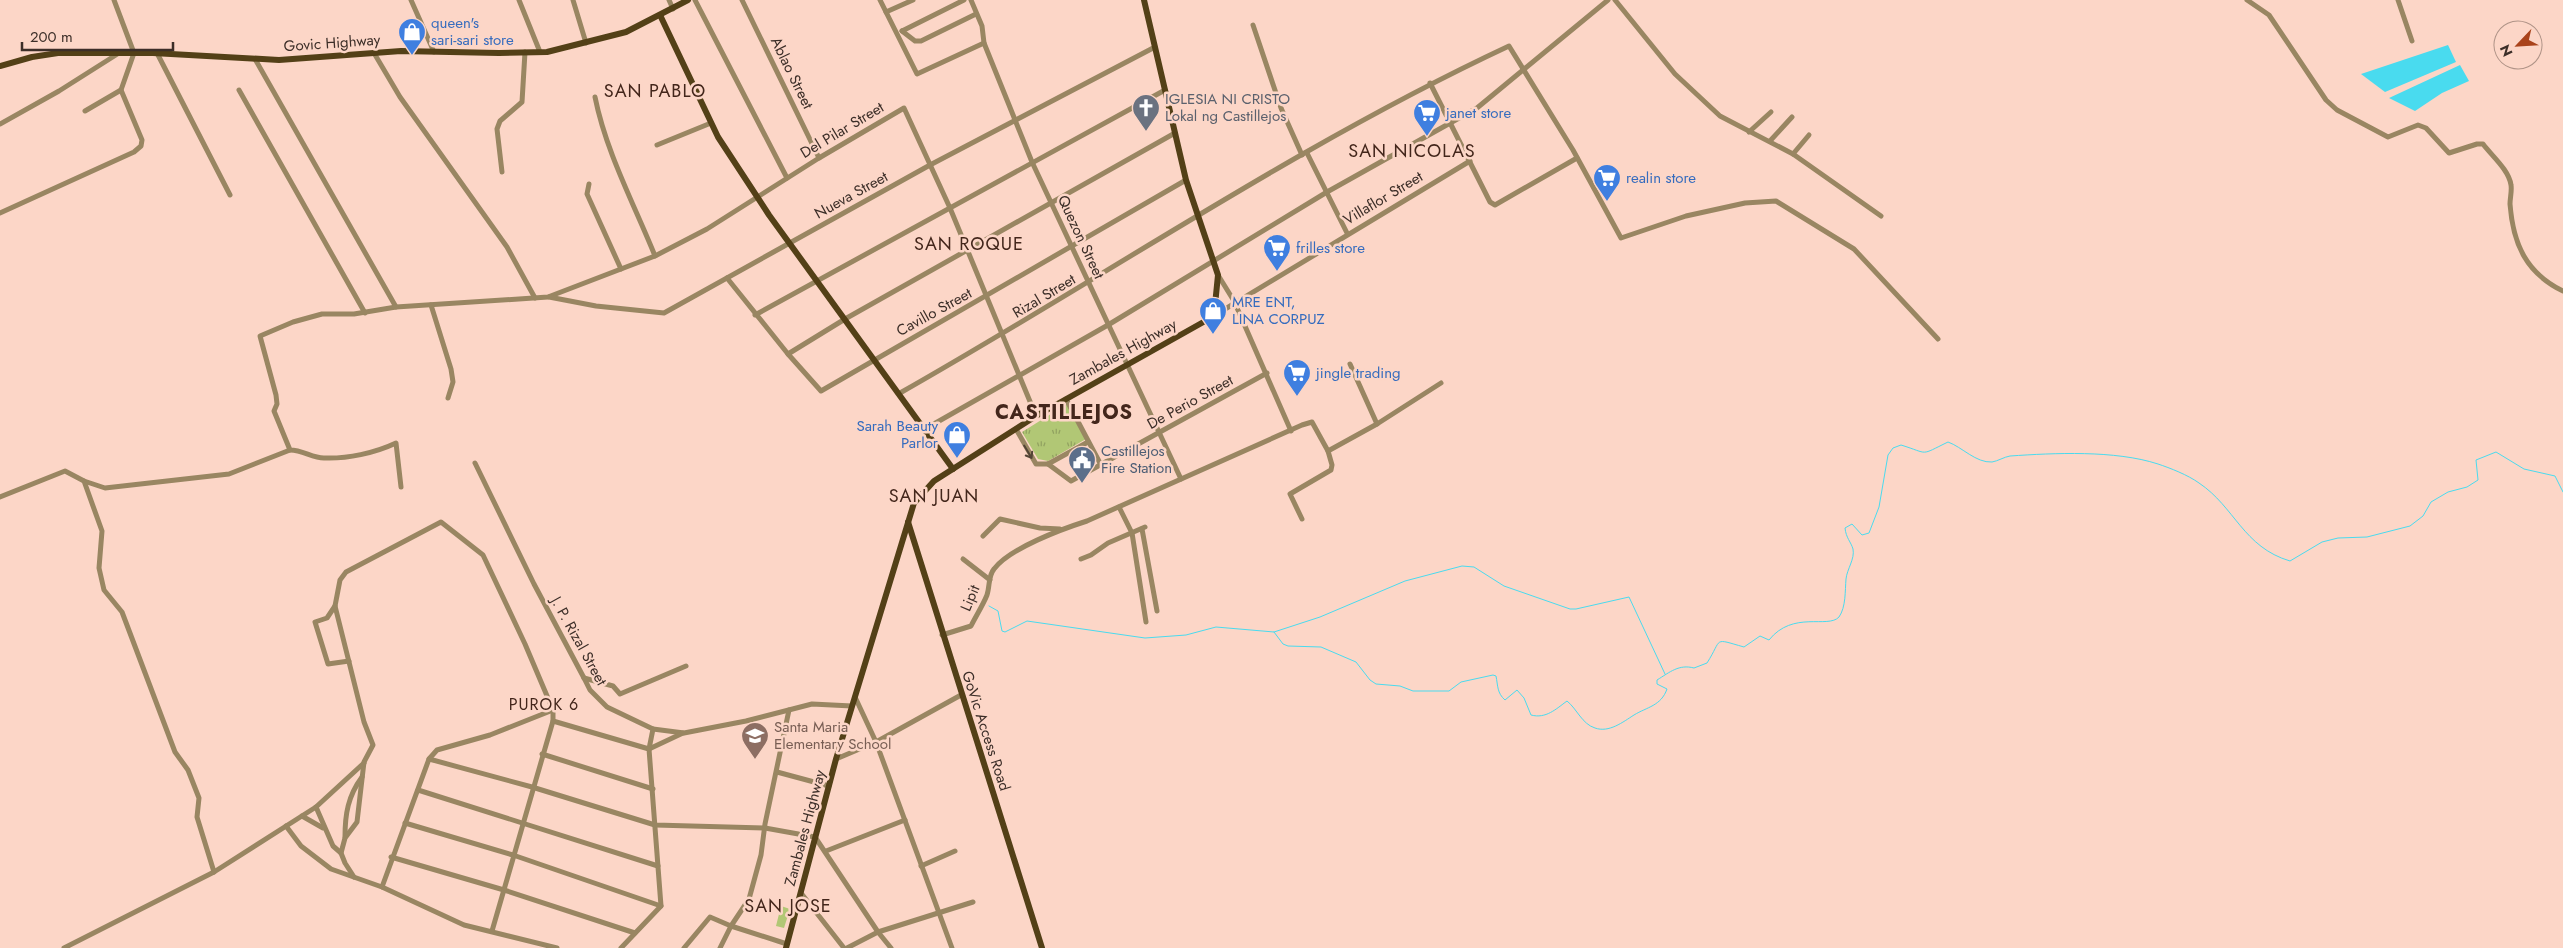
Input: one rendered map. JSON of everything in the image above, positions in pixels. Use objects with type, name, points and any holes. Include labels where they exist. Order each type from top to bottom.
[{"type":"main road","name":"Govic Highway","points":[[0,66],[32,57],[58,53],[134,53],[279,60],[374,53],[540,52],[586,43],[626,32],[688,0]]},
{"type":"main road","points":[[1144,0],[1186,180],[1215,261],[1218,275],[1215,305],[1207,320]]},
{"type":"main road","points":[[660,15],[718,137],[789,243],[900,393],[953,469]]},
{"type":"main road","name":"Zambales Highway","points":[[786,946],[836,759],[914,503],[924,490],[953,469],[1036,416],[1207,320]]},
{"type":"main road","name":"GoVic Access Road","points":[[907,521],[1042,948]]},
{"type":"street","points":[[85,111],[121,90],[134,53],[114,0]]},
{"type":"street","points":[[411,0],[434,52]]},
{"type":"street","points":[[520,0],[540,52]]},
{"type":"street","points":[[573,0],[586,43]]},
{"type":"street","points":[[669,0],[673,9]]},
{"type":"street","points":[[695,0],[787,178]]},
{"type":"street","name":"Ablao Street","points":[[742,0],[819,158]]},
{"type":"street","points":[[880,0],[917,74],[984,43]]},
{"type":"street","points":[[886,12],[913,0]]},
{"type":"street","points":[[896,34],[964,0]]},
{"type":"street","name":"Quezon Street","points":[[971,0],[984,43],[1032,162],[1181,480]]},
{"type":"street","points":[[925,429],[1108,325],[1327,192],[1477,108],[1608,0]]},
{"type":"street","points":[[1615,0],[1675,74],[1720,116],[1793,154],[1881,216]]},
{"type":"street","points":[[2247,0],[2269,15],[2316,89],[2338,110],[2388,137],[2418,125],[2426,128],[2449,153],[2477,144],[2483,144],[2508,176],[2512,185],[2510,202],[2513,222],[2517,241],[2526,261],[2546,282],[2563,291]]},
{"type":"street","points":[[2398,0],[2412,42]]},
{"type":"street","points":[[902,31],[915,41],[920,41],[976,14]]},
{"type":"street","points":[[1253,25],[1281,108],[1348,233]]},
{"type":"street","name":"Rizal Street","points":[[900,393],[1001,336],[1198,216],[1430,83],[1509,46],[1524,71]]},
{"type":"street","name":"Nueva Street","points":[[548,297],[596,306],[664,313],[930,164],[1155,47]]},
{"type":"street","points":[[502,172],[497,129],[500,121],[522,102],[525,52]]},
{"type":"street","points":[[0,124],[59,91],[119,53]]},
{"type":"street","points":[[374,53],[400,98],[507,246],[535,298]]},
{"type":"street","points":[[157,54],[230,195]]},
{"type":"street","points":[[255,59],[396,307]]},
{"type":"street","points":[[1524,71],[1577,158],[1621,238],[1686,216],[1745,203],[1776,201],[1854,249],[1938,339]]},
{"type":"street","points":[[1430,83],[1490,202],[1495,205],[1577,158]]},
{"type":"street","points":[[0,213],[134,152],[141,146],[142,140],[121,90]]},
{"type":"street","points":[[239,90],[365,313]]},
{"type":"street","points":[[755,315],[1165,90]]},
{"type":"street","points":[[595,97],[600,123],[609,148],[655,256]]},
{"type":"street","name":"Del Pilar Street","points":[[548,297],[655,256],[707,229],[819,158],[904,108],[950,208],[1001,336],[1036,416]]},
{"type":"street","points":[[1749,132],[1771,112]]},
{"type":"street","points":[[1770,141],[1792,117]]},
{"type":"street","points":[[658,145],[711,123]]},
{"type":"street","points":[[788,354],[845,318],[968,251],[1175,133]]},
{"type":"street","points":[[1793,154],[1809,135]]},
{"type":"street","name":"Villaflor Street","points":[[1207,320],[1234,301],[1470,161]]},
{"type":"street","name":"Cavillo Street","points":[[727,278],[755,315],[821,391],[1072,248],[1186,180]]},
{"type":"street","points":[[589,184],[587,194],[621,269]]},
{"type":"street","points":[[1218,275],[1234,301],[1291,431]]},
{"type":"street","points":[[290,450],[274,410],[277,404],[276,395],[260,336],[293,322],[322,314],[365,313],[396,307],[548,297]]},
{"type":"street","points":[[431,305],[451,369],[453,382],[448,398]]},
{"type":"street","points":[[1350,364],[1377,424]]},
{"type":"street","name":"De Perio Street","points":[[1048,464],[1071,481],[1267,373]]},
{"type":"street","points":[[1328,451],[1377,424],[1441,383]]},
{"type":"street","points":[[1066,399],[1101,465]]},
{"type":"street","points":[[963,559],[990,580],[993,570],[1000,563],[1030,544],[1061,529],[1087,521],[1120,507],[1312,422],[1328,451],[1332,465],[1331,470],[1290,494],[1302,520]]},
{"type":"street","points":[[1016,429],[1036,464],[1048,464],[1088,442]]},
{"type":"street","points":[[0,497],[65,471],[84,481],[104,488],[229,474],[290,450],[301,450],[322,458],[376,451],[396,443],[401,487]]},
{"type":"street","name":"J. P. Rizal Street","points":[[475,463],[534,584],[590,690],[607,707],[653,729],[684,733],[812,704],[852,706]]},
{"type":"street","points":[[84,481],[102,531],[99,568],[104,590],[122,612],[175,752],[188,770],[196,790],[199,798],[197,818],[214,872]]},
{"type":"street","points":[[1120,507],[1132,533],[1146,622]]},
{"type":"street","points":[[984,536],[1000,519],[1040,528],[1061,529]]},
{"type":"street","points":[[64,948],[214,872],[316,807],[364,762],[373,745],[364,722],[335,606],[340,580],[346,572],[441,522],[482,555],[525,644],[553,710],[553,721],[532,787],[492,931]]},
{"type":"street","points":[[1081,558],[1091,555],[1108,543],[1143,528],[1157,610]]},
{"type":"street","name":"Lipit","points":[[942,635],[971,626],[988,593],[990,580]]},
{"type":"street","points":[[335,606],[326,618],[315,622],[328,664],[349,661]]},
{"type":"street","points":[[584,678],[613,686],[620,694],[686,666]]},
{"type":"street","points":[[836,759],[876,742],[961,694]]},
{"type":"street","points":[[855,697],[876,742],[952,948]]},
{"type":"street","points":[[382,887],[429,759],[437,750],[490,735],[553,710]]},
{"type":"street","points":[[720,948],[748,899],[761,855],[789,710]]},
{"type":"street","points":[[553,721],[649,748],[684,733]]},
{"type":"street","points":[[621,948],[661,906],[649,748],[653,729]]},
{"type":"street","points":[[542,754],[653,789]]},
{"type":"street","points":[[429,759],[532,787],[655,826],[765,828],[815,837],[878,932],[891,948]]},
{"type":"street","points":[[344,838],[357,822],[364,762]]},
{"type":"street","points":[[777,772],[829,786]]},
{"type":"street","points":[[341,853],[345,815],[349,799],[363,776]]},
{"type":"street","points":[[418,790],[658,866]]},
{"type":"street","points":[[316,807],[333,846],[341,853],[354,877]]},
{"type":"street","points":[[302,816],[313,820],[326,830]]},
{"type":"street","points":[[826,852],[905,820]]},
{"type":"street","points":[[405,824],[513,855],[661,906]]},
{"type":"street","points":[[286,826],[301,846],[331,869],[382,887],[464,925],[557,948]]},
{"type":"street","points":[[921,866],[955,851]]},
{"type":"street","points":[[392,857],[504,890],[635,933]]},
{"type":"street","points":[[801,893],[845,948],[878,932],[973,902]]},
{"type":"street","points":[[684,948],[710,917],[786,946]]},
{"type":"green space","points":[[1067,404],[1086,439],[1048,461],[1038,459],[1022,432]]},
{"type":"green space","points":[[781,906],[790,909],[784,928],[776,926]]},
{"type":"water","points":[[2448,45],[2456,62],[2385,92],[2361,74]]},
{"type":"water","points":[[2460,65],[2469,81],[2442,93],[2415,111],[2389,98]]},
{"type":"waterway","points":[[1274,632],[1283,644],[1288,646],[1321,647],[1356,662],[1370,680],[1376,684],[1400,686],[1413,691],[1449,691],[1461,682],[1493,675],[1496,676],[1500,695],[1505,700],[1517,690],[1524,698],[1531,715],[1541,716],[1555,710],[1567,701],[1590,726],[1605,729],[1621,724],[1657,703],[1667,689],[1657,684],[1657,680],[1679,668],[1694,668],[1707,663],[1720,642],[1744,647],[1760,636],[1769,640],[1778,631],[1789,625],[1834,620],[1839,617],[1844,604],[1847,575],[1853,553],[1845,528],[1852,524],[1862,535],[1869,533],[1879,507],[1888,455],[1893,448],[1901,445],[1925,452],[1948,442],[1986,462],[2010,456],[2084,454],[2123,456],[2158,464],[2199,483],[2222,503],[2240,526],[2261,546],[2274,555],[2290,561],[2322,542],[2338,538],[2367,537],[2410,526],[2423,516],[2431,502],[2448,492],[2467,487],[2478,480],[2476,460],[2496,452],[2524,469],[2555,476],[2563,492]]},
{"type":"waterway","points":[[989,606],[998,611],[1002,631],[1005,632],[1027,621],[1145,638],[1186,635],[1216,627],[1274,632],[1320,617],[1405,581],[1462,566],[1474,567],[1504,586],[1570,609],[1629,597],[1665,674]]},
{"type":"place","name":"queen's sari-sari store","points":[[412,56]]},
{"type":"place","name":"IGLESIA NI CRISTO Lokal ng Castillejos","points":[[1146,132]]},
{"type":"place","name":"janet store","points":[[1427,137]]},
{"type":"place","name":"realin store","points":[[1607,202]]},
{"type":"place","name":"frilles store","points":[[1277,272]]},
{"type":"place","name":"MRE ENT, LINA CORPUZ","points":[[1213,335]]},
{"type":"place","name":"jingle trading","points":[[1297,397]]},
{"type":"place","name":"Sarah Beauty Parlor","points":[[957,459]]},
{"type":"place","name":"Castillejos Fire Station","points":[[1082,484]]},
{"type":"place","name":"Santa Maria Elementary School","points":[[755,760]]},
{"type":"district","name":"SAN PABLO","points":[[655,91]]},
{"type":"district","name":"SAN NICOLAS","points":[[1412,151]]},
{"type":"district","name":"SAN ROQUE","points":[[969,244]]},
{"type":"district","name":"CASTILLEJOS","points":[[1064,412]]},
{"type":"district","name":"SAN JUAN","points":[[934,496]]},
{"type":"district","name":"PUROK 6","points":[[544,704]]},
{"type":"district","name":"SAN JOSE","points":[[788,906]]}]
